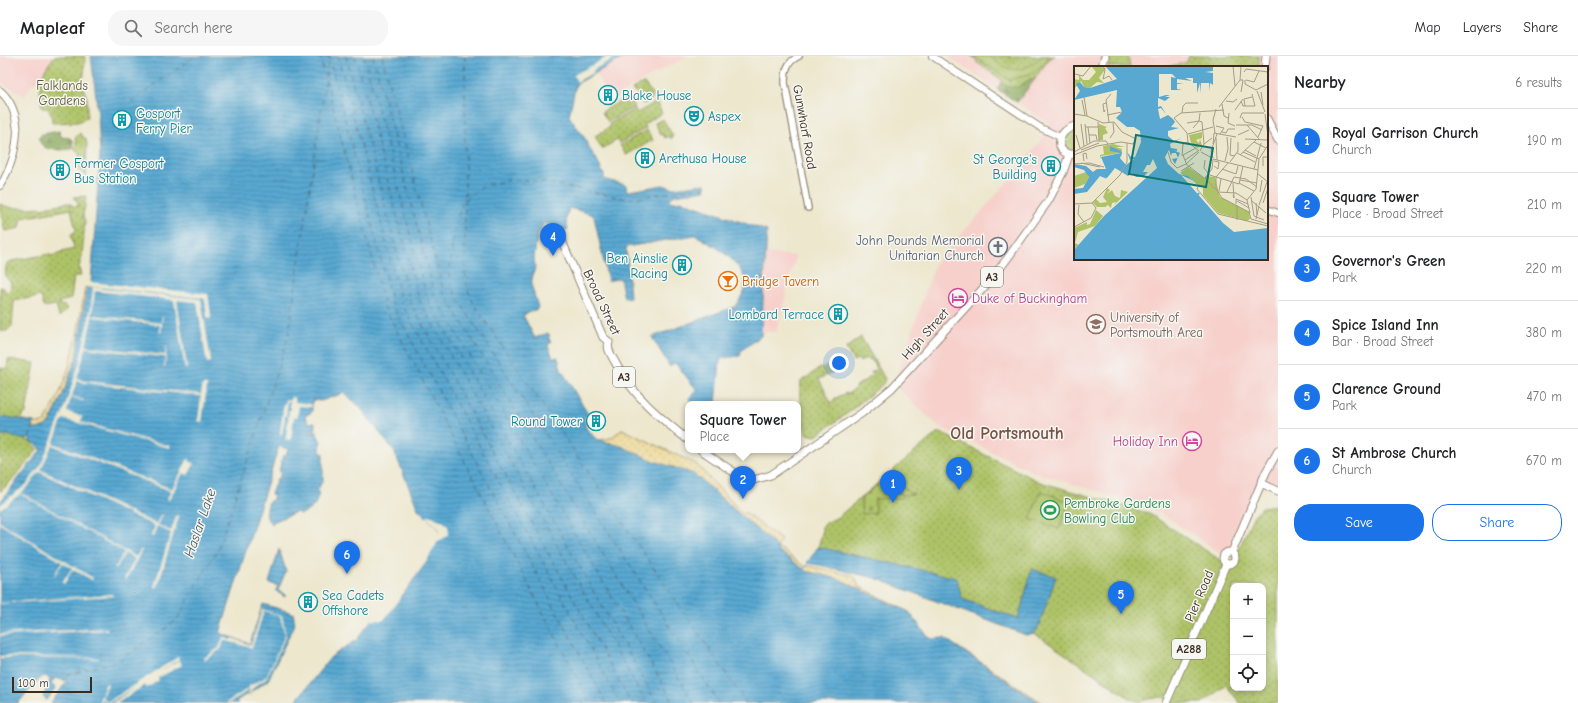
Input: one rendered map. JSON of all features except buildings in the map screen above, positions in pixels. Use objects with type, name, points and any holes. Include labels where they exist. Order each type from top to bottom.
[{"type":"main road","points":[[932,56],[1041,128],[1060,137],[1065,130],[1074,126]]},
{"type":"main road","points":[[1102,66],[1106,56]]},
{"type":"main road","points":[[1265,66],[1266,56]]},
{"type":"main road","points":[[0,91],[7,98],[12,109],[17,128],[15,149],[6,176],[0,186]]},
{"type":"main road","points":[[1268,121],[1278,140]]},
{"type":"main road","name":"A3","points":[[1060,137],[1060,146],[1065,152],[1072,155]]},
{"type":"main road","name":"High Street","points":[[705,453],[736,475],[750,481],[766,477],[791,462],[862,413],[892,388],[988,283],[1049,200],[1072,155]]},
{"type":"main road","points":[[1268,208],[1278,213]]},
{"type":"main road","name":"Broad Street","points":[[562,241],[590,309],[602,334],[610,342],[608,347],[621,374],[637,395],[657,415],[685,438]]},
{"type":"main road","name":"A288","points":[[1261,483],[1278,450]]},
{"type":"main road","points":[[1261,483],[1278,491]]},
{"type":"main road","name":"Pier Road","points":[[1166,703],[1226,564],[1231,564],[1234,561],[1235,556],[1232,552],[1261,483]]},
{"type":"street","name":"Gunwharf Road","points":[[799,56],[786,66],[785,78],[808,208]]},
{"type":"shaded area","points":[[0,56],[54,56],[35,83],[33,82],[25,96],[0,82]]},
{"type":"shaded area","points":[[626,56],[688,56],[629,88],[629,90],[611,100],[595,73]]},
{"type":"shaded area","name":"University of Portsmouth Area","points":[[947,56],[1278,56],[1278,491],[1262,483],[1235,543],[1223,555],[1159,512],[1140,504],[1036,473],[938,426],[894,385],[935,264],[1003,187],[1048,132],[1049,124]]},
{"type":"shaded area","points":[[766,253],[796,256],[776,332],[766,332],[762,335]]},
{"type":"green space","name":"Falklands Gardens","points":[[55,56],[85,56],[84,75],[81,81],[87,98],[87,118],[78,122],[52,123],[51,113],[47,108],[42,108],[40,93],[41,80],[45,69]]},
{"type":"green space","points":[[971,56],[1055,56],[1050,58],[1017,102],[997,89],[1002,80],[976,62],[977,60]]},
{"type":"green space","points":[[973,56],[989,57],[1010,69],[1020,69],[1029,66],[1041,56],[1049,56],[1037,69],[1010,80]]},
{"type":"green space","points":[[1111,56],[1128,56],[1130,66],[1108,66]]},
{"type":"green space","points":[[1189,56],[1259,56],[1259,66],[1171,66],[1187,62]]},
{"type":"green space","points":[[1036,78],[1017,102],[997,89],[1001,83],[1016,87]]},
{"type":"green space","points":[[641,84],[645,84],[652,95],[651,100],[643,104],[636,91],[634,92],[632,89]]},
{"type":"green space","points":[[628,97],[634,107],[608,122],[602,112]]},
{"type":"green space","points":[[656,102],[662,113],[644,124],[646,128],[619,143],[617,140],[602,149],[595,136],[610,127],[609,124],[635,109],[637,113]]},
{"type":"green space","points":[[663,119],[673,136],[671,139],[670,136],[665,138],[663,134],[661,135],[655,123]]},
{"type":"green space","points":[[647,130],[653,140],[626,155],[620,145]]},
{"type":"green space","points":[[60,131],[61,137],[70,138],[73,141],[72,149],[52,150],[43,146],[39,138],[42,134]]},
{"type":"green space","points":[[1074,131],[1074,151],[1065,147],[1065,136]]},
{"type":"green space","points":[[80,133],[86,139],[87,144],[86,176],[76,168],[80,164],[79,154],[74,149],[76,144],[75,138]]},
{"type":"green space","points":[[86,196],[83,215],[85,221],[82,257],[79,267],[81,276],[74,276],[71,299],[59,302],[60,305],[65,306],[68,309],[59,317],[56,305],[44,307],[41,296],[14,301],[12,326],[7,331],[0,331],[0,287],[4,288],[5,292],[10,291],[11,282],[6,277],[7,263],[49,254],[50,256],[74,249],[71,234],[76,231],[71,209],[22,218],[20,228],[5,231],[0,211],[0,204],[14,208],[40,207],[42,209],[48,206],[69,203],[75,207],[79,205],[74,197]]},
{"type":"green space","points":[[861,337],[885,379],[883,384],[816,436],[807,434],[801,413],[801,381],[822,367],[823,369],[830,364],[830,362],[835,371],[819,379],[831,403],[834,399],[855,389],[855,387],[873,375],[871,372],[877,369],[871,359],[868,360],[867,358],[860,362],[858,359],[853,361],[846,348]]},
{"type":"green space","points":[[8,359],[35,363],[26,413],[18,420],[7,417],[0,418],[0,368],[7,369]]},
{"type":"green space","points":[[937,433],[941,433],[1040,482],[1148,513],[1231,567],[1254,515],[1262,507],[1278,505],[1278,703],[1240,703],[1231,691],[1266,691],[1266,583],[1230,583],[1230,690],[1226,685],[1202,703],[1173,703],[1163,697],[1140,702],[1131,699],[1034,633],[1038,628],[1056,577],[1032,569],[1018,619],[962,599],[956,578],[818,547],[823,530],[821,528],[826,523],[838,517]]},
{"type":"green space","points":[[7,435],[29,441],[37,450],[14,478],[0,492],[0,437]]},
{"type":"green space","points":[[890,474],[909,493],[914,494],[902,495],[902,498],[875,499],[875,513],[862,514],[861,499]]},
{"type":"green space","name":"Pembroke Gardens Bowling Club","points":[[1041,491],[1069,502],[1059,529],[1030,519]]},
{"type":"sand","points":[[85,287],[89,288],[78,353],[62,405],[45,430],[32,429],[30,427],[34,422],[33,428],[34,423],[43,423],[45,421],[61,390],[76,340]]},
{"type":"sand","points":[[622,429],[696,464],[743,514],[745,512],[781,540],[777,546],[805,567],[809,566],[854,576],[859,586],[909,612],[929,638],[944,638],[1043,703],[1012,703],[812,581],[599,440],[611,438]]},
{"type":"water","name":"Haslar Lake","points":[[91,56],[626,56],[576,84],[569,116],[586,140],[587,145],[596,158],[604,175],[604,179],[626,185],[627,191],[663,185],[673,188],[705,184],[706,190],[675,195],[669,199],[672,202],[681,201],[767,231],[761,336],[741,351],[740,356],[723,358],[720,361],[716,401],[692,401],[689,398],[697,390],[675,363],[670,367],[652,337],[736,306],[743,294],[745,286],[741,270],[719,249],[695,235],[626,247],[630,297],[624,298],[620,278],[608,281],[594,217],[591,214],[569,208],[566,220],[568,229],[556,233],[554,226],[549,223],[548,225],[544,222],[537,237],[534,258],[535,267],[531,284],[538,307],[537,309],[523,315],[535,338],[548,333],[550,336],[548,337],[551,342],[548,345],[553,358],[558,357],[561,369],[588,414],[584,418],[586,428],[596,439],[621,446],[654,461],[694,474],[776,546],[779,551],[806,571],[839,579],[909,612],[929,638],[944,638],[1040,703],[294,703],[331,657],[356,640],[373,618],[384,620],[426,562],[440,530],[418,509],[394,451],[359,406],[343,392],[321,401],[312,400],[312,412],[305,416],[309,423],[315,422],[315,429],[308,434],[316,431],[321,442],[320,453],[323,453],[323,480],[317,491],[319,493],[315,504],[301,514],[296,512],[273,522],[272,524],[267,519],[267,510],[269,501],[272,501],[274,495],[271,494],[277,478],[279,479],[281,472],[279,471],[283,455],[286,456],[288,449],[279,446],[220,633],[250,644],[263,604],[293,613],[295,623],[268,680],[252,691],[249,695],[247,694],[236,701],[238,703],[51,703],[67,681],[55,678],[51,684],[56,688],[47,700],[43,697],[50,680],[46,676],[41,677],[18,703],[0,703],[0,502],[41,450],[36,444],[30,441],[31,433],[30,438],[21,439],[7,435],[0,437],[0,418],[7,417],[34,422],[32,429],[37,429],[48,424],[63,394],[76,358],[87,287],[91,283],[100,156],[98,114]]},
{"type":"water","points":[[818,547],[957,578],[962,599],[1018,619],[1032,569],[1056,577],[1038,628],[1034,633],[1026,635],[875,578],[807,563]]},
{"type":"water","points":[[279,549],[286,571],[278,590],[285,595],[285,597],[276,591],[278,586],[269,583]]},
{"type":"pier","points":[[609,56],[618,56],[593,70],[594,72],[577,82],[574,75]]},
{"type":"pier","points":[[89,282],[208,294],[210,319],[207,317],[205,300],[203,298],[87,286],[201,299],[211,362],[207,363],[197,302],[177,300],[187,368],[185,369],[174,300],[95,291],[92,315],[161,323],[163,316],[161,333],[160,325],[92,317],[86,346],[165,355],[167,347],[165,367],[165,357],[86,348],[77,378],[85,381],[201,394],[203,385],[207,385],[202,422],[198,421],[201,396],[85,383],[77,380],[72,396],[84,400],[71,397],[67,412],[82,416],[81,422],[170,446],[170,448],[63,419],[53,443],[172,489],[188,459],[190,459],[189,461],[194,464],[188,475],[183,473],[169,500],[167,499],[171,491],[52,445],[41,470],[156,524],[161,514],[163,515],[158,525],[171,531],[177,515],[179,516],[157,588],[154,587],[171,533],[157,526],[153,537],[151,536],[155,526],[39,472],[28,487],[21,493],[136,557],[141,549],[142,550],[126,580],[124,579],[135,559],[125,553],[116,569],[115,568],[124,552],[20,494],[0,509],[0,505],[27,484],[41,465],[65,407],[80,360],[90,313],[93,288],[85,287]]},
{"type":"pier","points":[[291,397],[295,398],[295,402],[311,404],[312,407],[299,406],[297,417],[294,417],[291,438],[289,440],[286,439],[289,410],[291,410],[290,401],[288,401],[286,416],[284,416],[285,418],[282,434],[280,434],[284,403],[286,403],[286,399],[290,400]]},
{"type":"pier","points":[[432,516],[447,524],[449,531],[447,536],[438,541],[426,562],[384,620],[371,620],[356,640],[335,652],[355,638],[371,616],[383,618],[424,561],[435,537],[440,530],[426,517]]},
{"type":"pier","points":[[0,522],[93,578],[92,580],[73,569],[64,584],[62,583],[72,568],[63,563],[54,575],[62,562],[0,524]]},
{"type":"pier","points":[[112,594],[113,596],[0,604],[0,603]]},
{"type":"pier","points":[[262,609],[282,616],[286,636],[266,679],[255,686],[249,695],[248,693],[251,689],[229,703],[226,703],[249,688],[249,686],[266,677],[285,635],[280,616],[264,611],[252,648],[224,640],[221,649],[205,660],[204,658],[219,648],[223,637],[231,640],[232,638],[251,645]]},
{"type":"pier","points":[[107,628],[107,630],[0,636],[0,634]]},
{"type":"pier","points":[[0,656],[99,658],[99,659],[0,658]]},
{"type":"pier","points":[[178,657],[179,659],[158,673],[179,660],[182,665],[158,678],[159,680],[147,688],[145,685],[117,703],[112,703],[137,686],[109,703],[101,699],[100,703],[98,703],[106,683],[108,684],[102,698],[109,701]]},
{"type":"waterway","points":[[804,569],[808,564]]},
{"type":"ferry route","points":[[131,102],[195,56]]},
{"type":"ferry route","points":[[320,56],[325,77]]},
{"type":"ferry route","points":[[67,675],[120,660],[176,621],[218,549],[288,338],[329,56]]},
{"type":"ferry route","points":[[338,56],[402,304],[620,703]]},
{"type":"ferry route","points":[[346,56],[410,302],[631,703]]},
{"type":"ferry route","points":[[355,56],[419,300],[646,703]]},
{"type":"ferry route","points":[[364,56],[427,298],[657,703]]},
{"type":"ferry route","points":[[373,56],[435,296],[674,703]]},
{"type":"ferry route","points":[[382,56],[444,293],[694,703]]},
{"type":"ferry route","points":[[465,56],[465,268],[470,297],[746,703]]},
{"type":"ferry route","points":[[329,57],[393,306],[606,703]]},
{"type":"ferry route","points":[[326,80],[385,308],[590,703]]},
{"type":"ferry route","points":[[705,187],[627,199],[538,181],[509,180],[483,186],[468,197],[462,204],[455,225],[449,274],[458,299],[719,703]]},
{"type":"place","name":"Blake House","points":[[608,95]]},
{"type":"place","name":"Aspex","points":[[694,116]]},
{"type":"place","name":"Gosport Ferry Pier","points":[[122,120]]},
{"type":"place","name":"Arethusa House","points":[[645,158]]},
{"type":"place","name":"St George's Building","points":[[1051,166]]},
{"type":"place","name":"Former Gosport Bus Station","points":[[60,170]]},
{"type":"place","name":"John Pounds Memorial Unitarian Church","points":[[998,247]]},
{"type":"place","name":"Spice Island Inn","points":[[553,256]]},
{"type":"place","name":"Ben Ainslie Racing","points":[[682,265]]},
{"type":"place","name":"Bridge Tavern","points":[[728,281]]},
{"type":"place","name":"Duke of Buckingham","points":[[958,298]]},
{"type":"place","name":"Lombard Terrace","points":[[838,314]]},
{"type":"place","name":"University of Portsmouth Area","points":[[1096,324]]},
{"type":"place","name":"Round Tower","points":[[596,421]]},
{"type":"place","name":"Holiday Inn","points":[[1192,441]]},
{"type":"place","name":"Governor's Green","points":[[959,490]]},
{"type":"place","name":"Square Tower","points":[[743,499]]},
{"type":"place","name":"Royal Garrison Church","points":[[893,503]]},
{"type":"place","name":"Pembroke Gardens Bowling Club","points":[[1050,510]]},
{"type":"place","name":"St Ambrose Church","points":[[347,574]]},
{"type":"place","name":"Sea Cadets Offshore","points":[[308,602]]},
{"type":"place","name":"Clarence Ground","points":[[1121,614]]},
{"type":"district","name":"Old Portsmouth","points":[[1007,433]]}]
